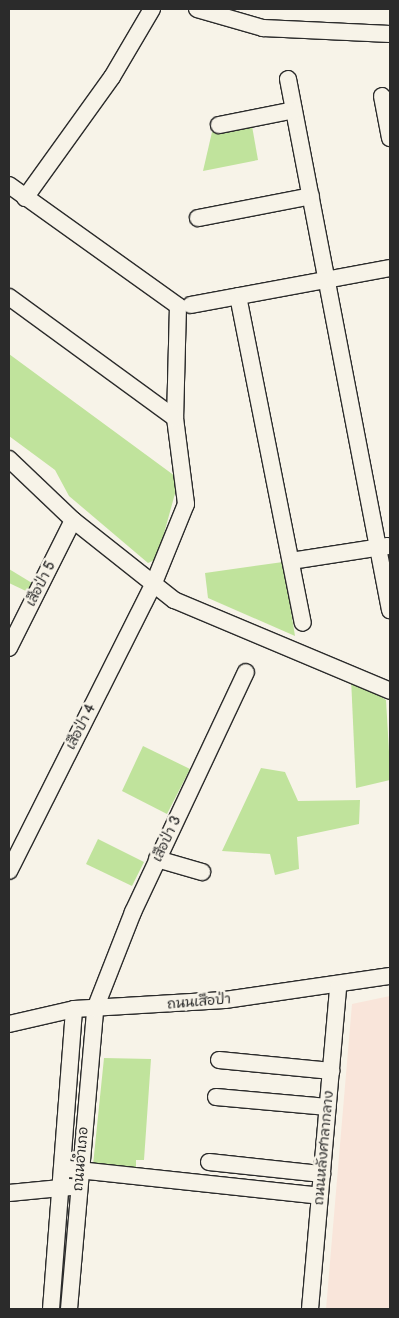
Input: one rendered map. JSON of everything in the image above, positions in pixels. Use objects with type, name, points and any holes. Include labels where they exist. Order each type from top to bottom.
[{"type":"street","points":[[9,185],[25,198],[112,77],[152,9]]},
{"type":"street","points":[[197,9],[263,28],[390,34]]},
{"type":"street","points":[[288,79],[327,280],[385,546],[390,610]]},
{"type":"street","points":[[382,96],[390,138]]},
{"type":"street","points":[[219,125],[294,110]]},
{"type":"street","points":[[198,218],[311,196]]},
{"type":"street","name":"เสือป่า 4","points":[[9,871],[154,583],[186,504],[175,418],[178,306],[25,198]]},
{"type":"street","points":[[190,305],[390,268]]},
{"type":"street","points":[[9,296],[175,418]]},
{"type":"street","points":[[238,296],[303,623]]},
{"type":"street","points":[[9,459],[73,520],[154,583],[196,610],[390,691]]},
{"type":"street","name":"เสือป่า 5","points":[[9,648],[73,520]]},
{"type":"street","points":[[291,561],[385,546]]},
{"type":"street","name":"เสือป่า 3","points":[[96,1009],[157,860],[246,672]]},
{"type":"street","points":[[157,860],[202,872]]},
{"type":"street","name":"ถนนเสือป่า","points":[[9,1024],[74,1009],[96,1009],[338,987],[390,976]]},
{"type":"street","name":"ถนนหลังศาลากลาง","points":[[310,1309],[338,987]]},
{"type":"street","name":"ถนนอำเภอ","points":[[51,1309],[62,1186],[74,1009]]},
{"type":"street","name":"ถนนอำเภอ","points":[[69,1309],[80,1170],[96,1009]]},
{"type":"street","points":[[219,1060],[331,1070]]},
{"type":"street","points":[[216,1097],[328,1106]]},
{"type":"street","points":[[209,1162],[322,1174]]},
{"type":"street","points":[[62,1168],[147,1181],[320,1196]]},
{"type":"street","points":[[9,1193],[62,1186],[79,1188]]},
{"type":"shaded area","points":[[390,996],[390,1309],[326,1309],[352,1004]]},
{"type":"green space","points":[[252,126],[258,160],[203,171],[212,132]]},
{"type":"green space","points":[[9,354],[179,479],[157,559],[148,563],[69,496],[55,470],[9,436]]},
{"type":"green space","points":[[283,562],[295,636],[208,598],[205,573]]},
{"type":"green space","points":[[9,569],[32,583],[28,592],[9,583]]},
{"type":"green space","points":[[351,678],[386,700],[390,769],[390,780],[356,788]]},
{"type":"green space","points":[[143,746],[190,769],[167,814],[122,791]]},
{"type":"green space","points":[[261,768],[285,772],[298,801],[360,800],[359,824],[297,837],[299,869],[275,875],[270,854],[222,851]]},
{"type":"green space","points":[[98,839],[144,862],[132,886],[86,864]]},
{"type":"green space","points":[[104,1058],[151,1059],[144,1160],[136,1160],[136,1168],[93,1165]]}]
